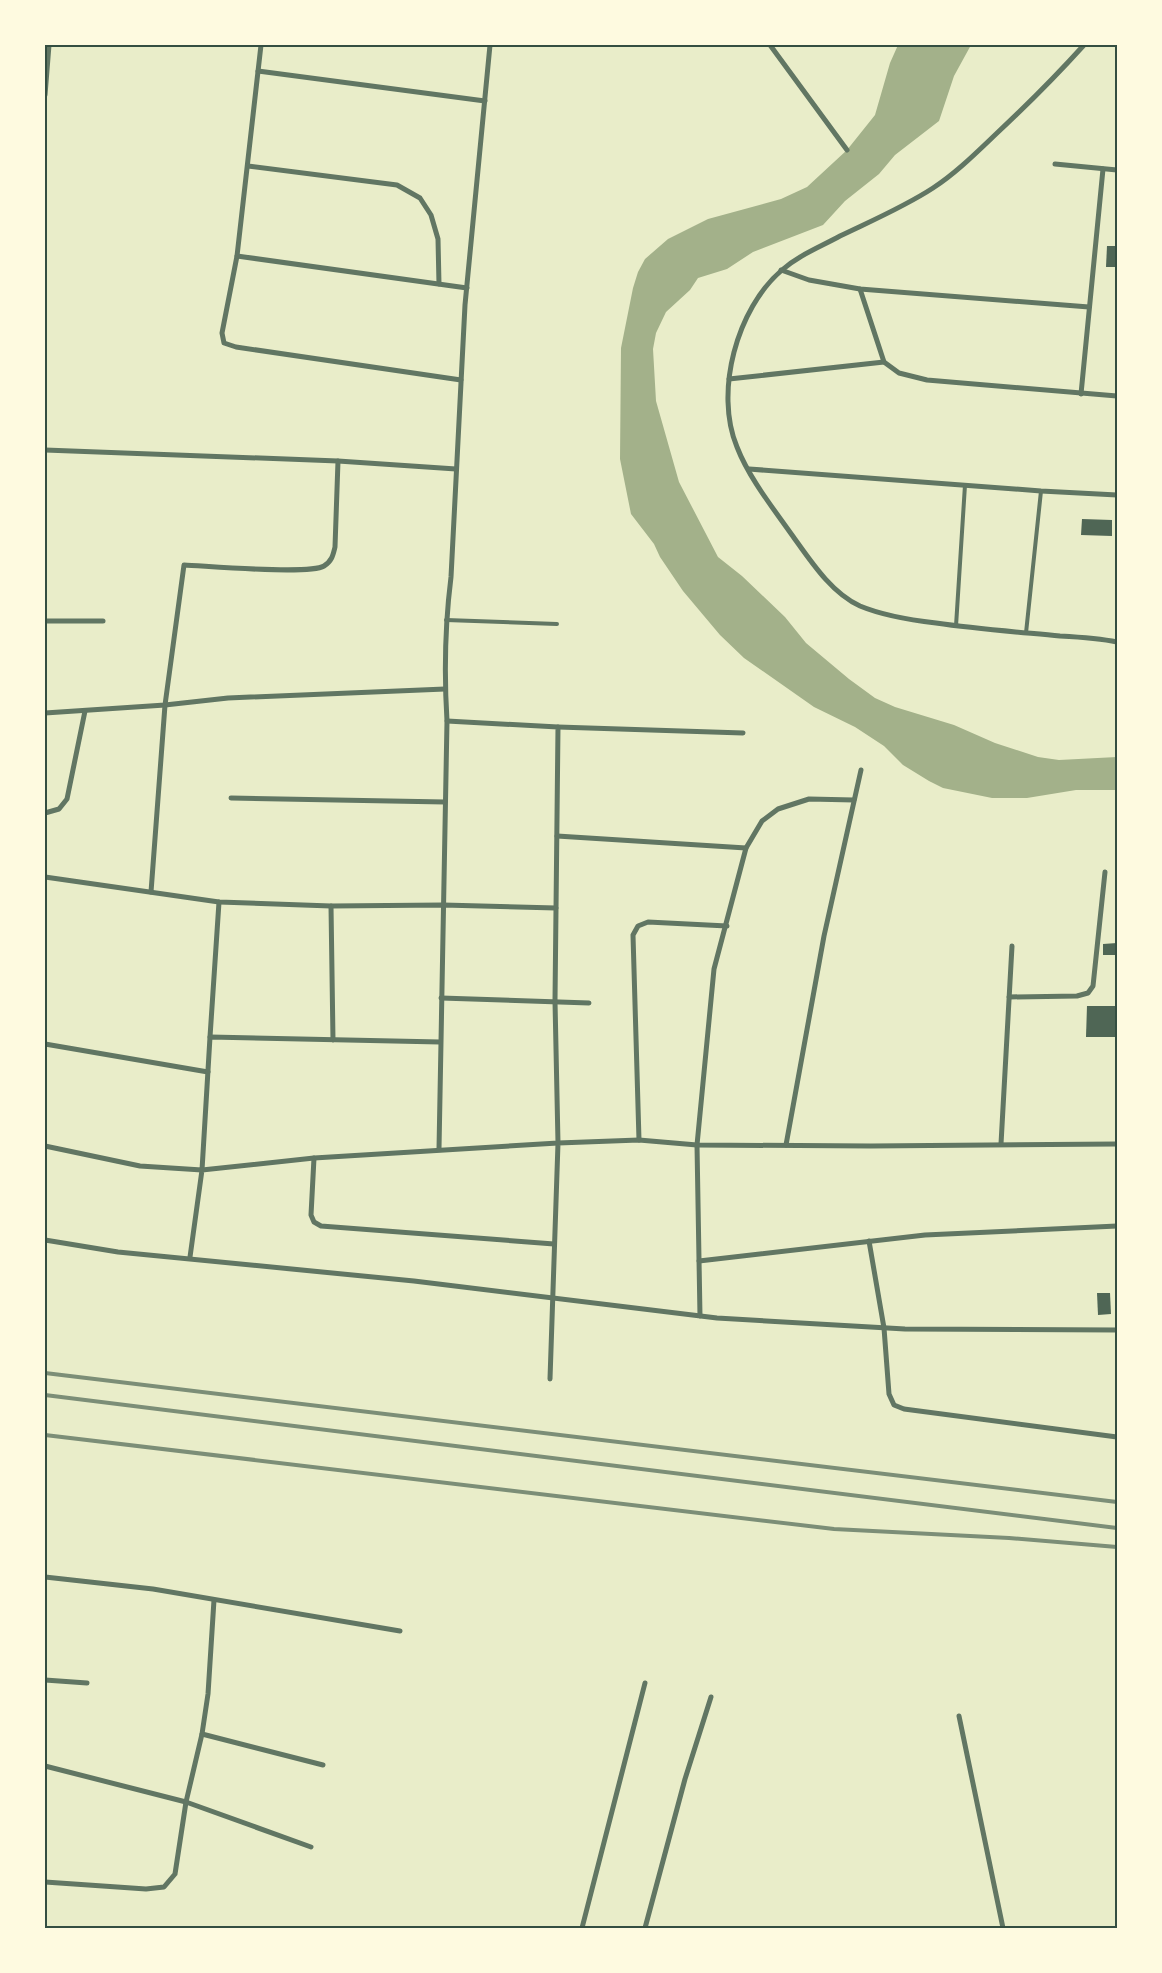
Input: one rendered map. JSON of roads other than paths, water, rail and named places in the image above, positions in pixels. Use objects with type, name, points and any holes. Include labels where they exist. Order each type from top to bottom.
[{"type":"street","points":[[45,95],[49,45]]},
{"type":"street","points":[[261,45],[238,256],[222,333],[224,343],[236,347],[461,380]]},
{"type":"street","points":[[439,1149],[447,721],[445,689],[446,620],[451,577],[467,288],[490,45]]},
{"type":"street","points":[[770,45],[848,150]]},
{"type":"street","points":[[1084,45],[971,158],[933,188],[901,206],[806,252],[782,270],[766,286],[753,306],[740,335],[729,379],[728,403],[731,432],[737,449],[761,490],[828,581],[844,596],[858,605],[879,613],[905,619],[1117,642]]},
{"type":"street","points":[[258,71],[485,101]]},
{"type":"street","points":[[1055,164],[1117,170]]},
{"type":"street","points":[[248,166],[397,185],[420,198],[431,215],[438,239],[439,284]]},
{"type":"street","points":[[1081,394],[1103,169]]},
{"type":"street","points":[[238,256],[467,288]]},
{"type":"street","points":[[782,270],[809,280],[860,289],[1089,307]]},
{"type":"street","points":[[860,289],[884,362],[899,373],[927,380],[1117,396]]},
{"type":"street","points":[[729,379],[884,362]]},
{"type":"street","points":[[45,450],[338,461],[456,469]]},
{"type":"street","points":[[151,892],[165,705],[184,565],[300,570],[322,567],[332,560],[335,547],[338,461]]},
{"type":"street","points":[[749,468],[1040,491],[1117,495]]},
{"type":"street","points":[[45,621],[103,621]]},
{"type":"street","points":[[45,713],[165,705],[228,698],[445,689]]},
{"type":"street","points":[[45,813],[59,809],[67,799],[85,711]]},
{"type":"street","points":[[447,721],[743,733]]},
{"type":"street","points":[[550,1379],[558,1143],[555,1001],[558,727]]},
{"type":"street","points":[[786,1146],[824,936],[861,770]]},
{"type":"street","points":[[231,798],[445,802]]},
{"type":"street","points":[[700,1316],[697,1145],[714,970],[746,848],[762,821],[778,809],[808,799],[854,800]]},
{"type":"street","points":[[557,836],[746,848]]},
{"type":"street","points":[[1009,997],[1077,996],[1088,993],[1094,986],[1105,872]]},
{"type":"street","points":[[45,877],[220,902],[331,906],[443,905],[556,908]]},
{"type":"street","points":[[190,1258],[202,1170],[220,902]]},
{"type":"street","points":[[331,906],[332,1040]]},
{"type":"street","points":[[639,1140],[633,935],[638,926],[648,922],[727,926]]},
{"type":"street","points":[[1000,1144],[1012,946]]},
{"type":"street","points":[[441,998],[589,1003]]},
{"type":"street","points":[[210,1037],[440,1042]]},
{"type":"street","points":[[45,1044],[208,1072]]},
{"type":"street","points":[[45,1146],[140,1166],[202,1170],[314,1158],[439,1149],[639,1140],[697,1145],[786,1146],[1117,1144]]},
{"type":"street","points":[[314,1158],[310,1215],[314,1222],[321,1226],[554,1244]]},
{"type":"street","points":[[699,1261],[925,1235],[1117,1226]]},
{"type":"street","points":[[45,1240],[118,1252],[552,1297],[700,1316],[884,1328],[1117,1330]]},
{"type":"street","points":[[869,1241],[884,1328],[889,1394],[894,1405],[914,1410],[1117,1436]]},
{"type":"street","points":[[45,1577],[153,1589],[400,1631]]},
{"type":"street","points":[[45,1882],[146,1889],[164,1887],[175,1874],[186,1802],[202,1734],[208,1694],[214,1600]]},
{"type":"street","points":[[45,1680],[87,1683]]},
{"type":"street","points":[[582,1928],[644,1683]]},
{"type":"street","points":[[645,1928],[684,1779],[711,1696]]},
{"type":"street","points":[[959,1716],[1003,1928]]},
{"type":"street","points":[[202,1734],[323,1765]]},
{"type":"street","points":[[45,1766],[186,1802],[310,1847]]},
{"type":"lane","points":[[956,626],[965,485]]},
{"type":"lane","points":[[1026,633],[1040,491]]},
{"type":"lane","points":[[446,620],[557,624]]},
{"type":"railway","points":[[45,1373],[1117,1502]]},
{"type":"railway","points":[[45,1395],[1117,1528]]},
{"type":"railway","points":[[45,1435],[834,1529],[1009,1538],[1117,1547]]}]
